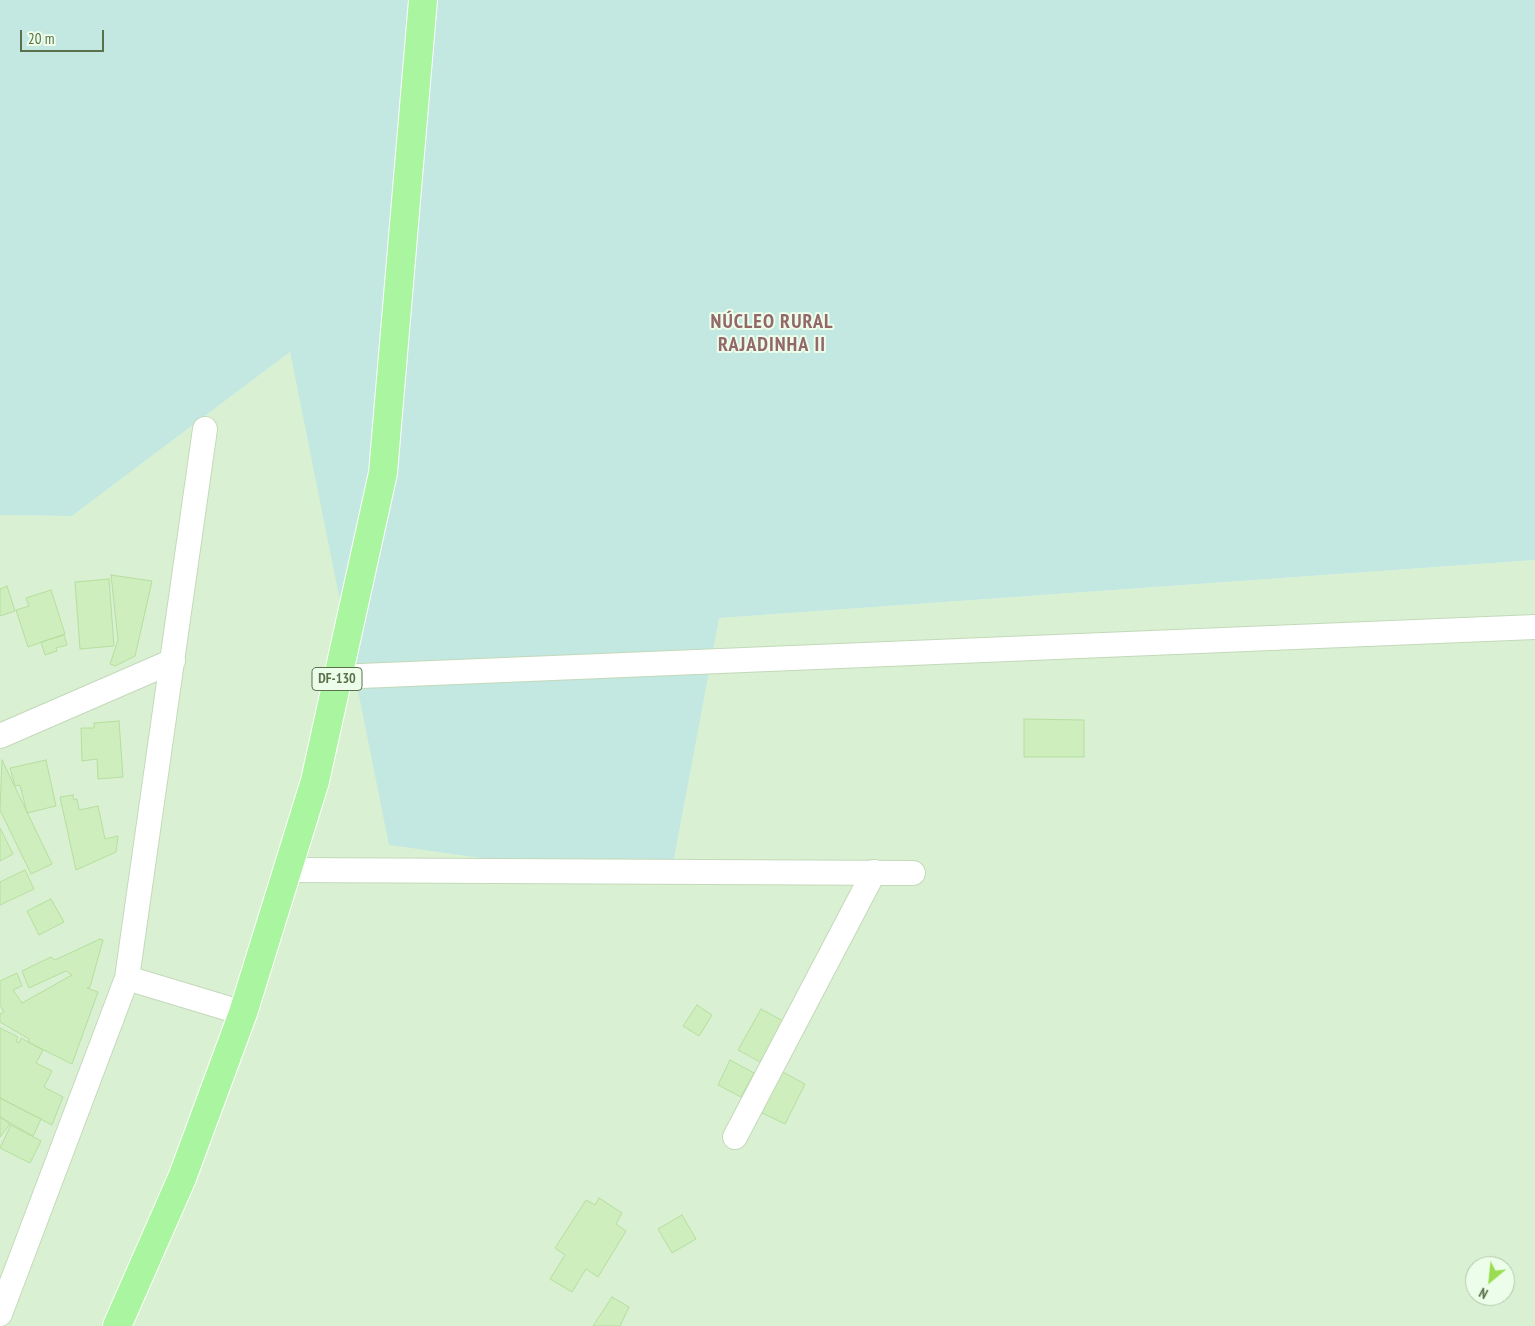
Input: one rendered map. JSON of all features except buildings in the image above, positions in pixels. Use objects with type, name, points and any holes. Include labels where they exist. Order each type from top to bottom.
[{"type":"main road","name":"DF-130","points":[[117,1326],[182,1178],[243,1013],[315,781],[383,473],[423,0]]},
{"type":"street","points":[[1,1308],[127,978],[206,429]]},
{"type":"street","points":[[338,677],[1535,627]]},
{"type":"street","points":[[0,736],[173,661]]},
{"type":"street","points":[[287,870],[913,873]]},
{"type":"street","points":[[735,1137],[874,872]]},
{"type":"street","points":[[127,978],[243,1013]]},
{"type":"shaded area","points":[[0,0],[1535,0],[1535,560],[719,618],[669,885],[389,845],[290,352],[72,516],[0,515]]},
{"type":"shaded area","points":[[290,352],[390,845],[669,885],[718,618],[1535,560],[1535,1326],[0,1326],[0,515],[72,516]]},
{"type":"district","name":"NÚCLEO RURAL RAJADINHA II","points":[[772,334]]}]
